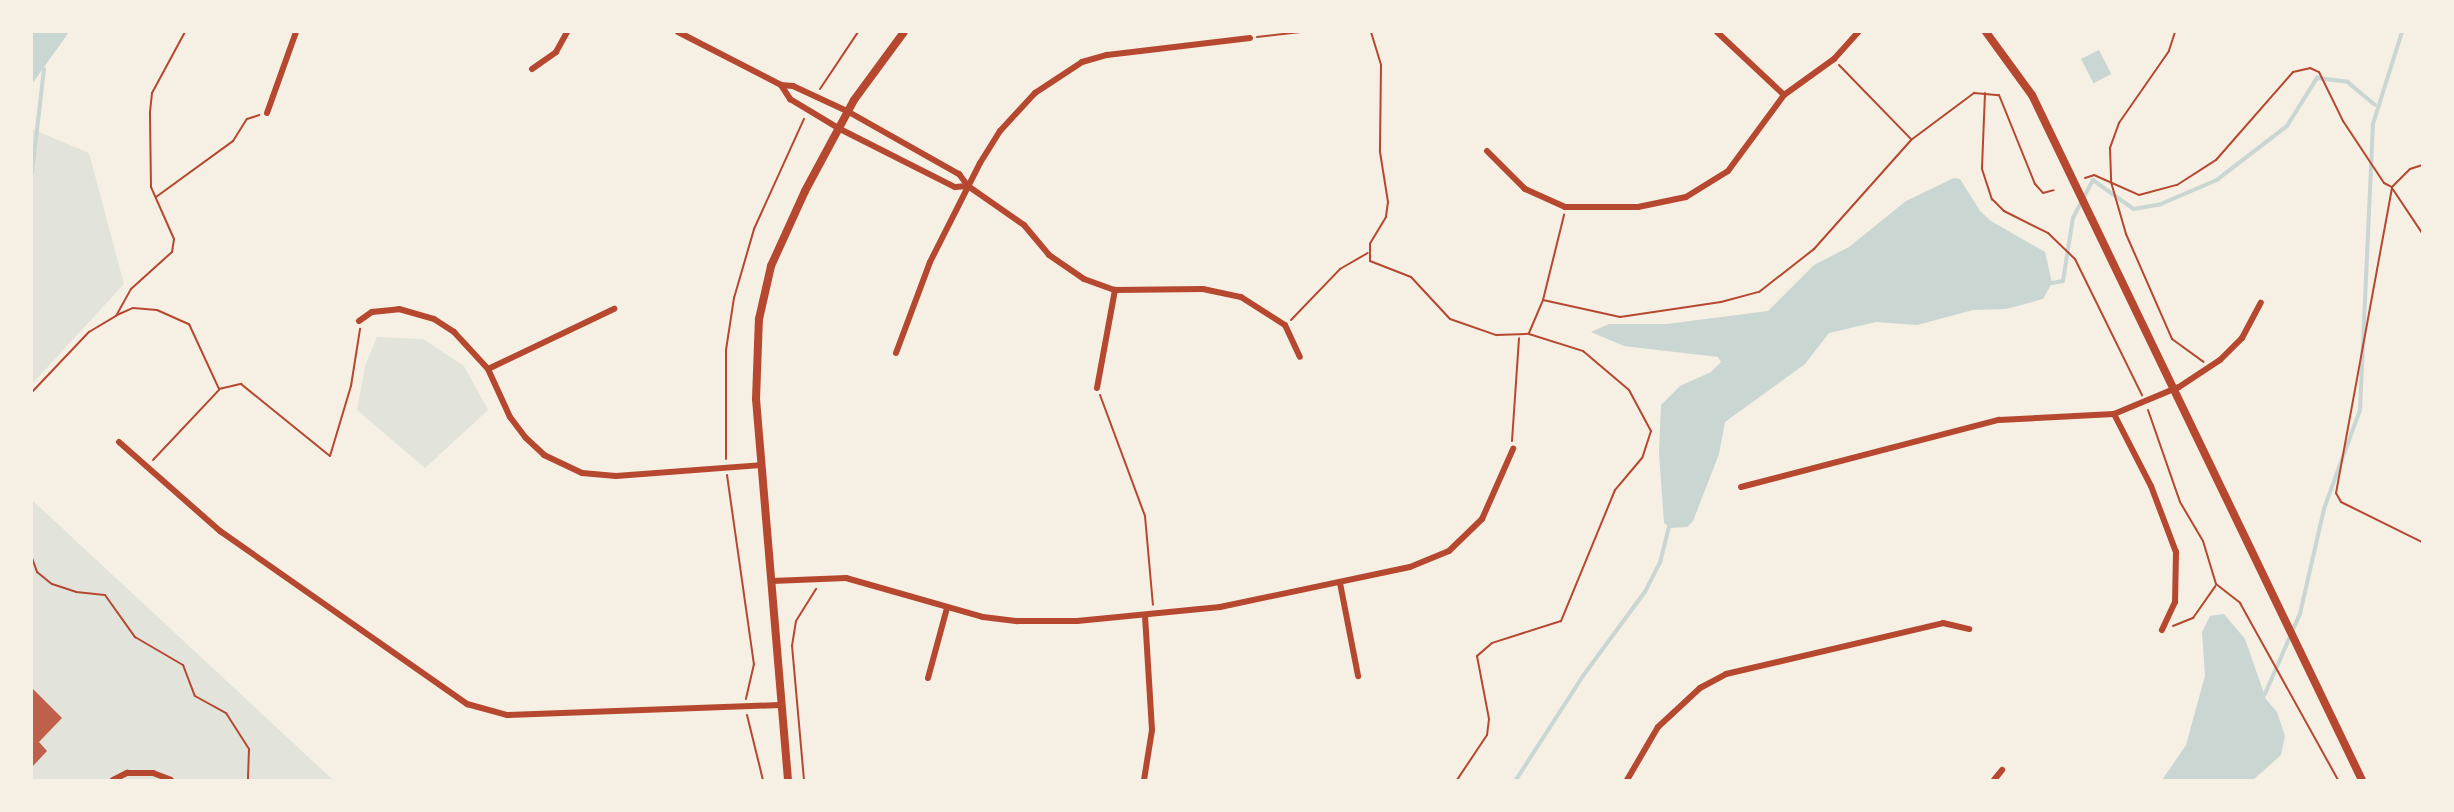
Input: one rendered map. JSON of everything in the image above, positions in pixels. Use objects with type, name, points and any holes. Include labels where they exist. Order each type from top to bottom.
[{"type":"street","points":[[267,113],[296,32]]},
{"type":"street","points":[[532,69],[556,52],[567,32]]},
{"type":"street","points":[[678,32],[780,85],[816,96],[847,111],[959,174],[968,186],[1002,206],[1071,273],[1115,290],[1222,291],[1257,304],[1285,325],[1300,357]]},
{"type":"street","points":[[788,780],[755,374],[764,291],[790,223],[847,111],[904,32]]},
{"type":"street","points":[[1717,32],[1784,95]]},
{"type":"street","points":[[1487,151],[1525,189],[1566,208],[1638,207],[1700,191],[1728,171],[1784,95],[1834,59],[1858,32]]},
{"type":"street","points":[[1986,32],[2032,95],[2362,780]]},
{"type":"street","points":[[896,353],[914,298],[968,186],[1018,108],[1049,80],[1082,62],[1146,48],[1250,38]]},
{"type":"street","points":[[780,85],[783,94],[838,128],[955,187],[968,186]]},
{"type":"street","points":[[1097,388],[1115,290]]},
{"type":"street","points":[[1741,488],[2000,420],[2114,414],[2175,389],[2208,369],[2242,338],[2262,303]]},
{"type":"street","points":[[359,321],[385,309],[415,312],[454,332],[488,369],[517,428],[544,455],[567,468],[598,477],[761,465]]},
{"type":"street","points":[[488,369],[614,309]]},
{"type":"street","points":[[2114,414],[2151,486],[2176,552],[2175,602],[2162,630]]},
{"type":"street","points":[[119,442],[220,531],[467,704],[508,715],[780,705]]},
{"type":"street","points":[[772,581],[823,577],[846,579],[983,617],[1047,622],[1153,615],[1220,607],[1410,566],[1449,551],[1482,519],[1513,449]]},
{"type":"street","points":[[1340,583],[1358,676]]},
{"type":"street","points":[[928,678],[947,607]]},
{"type":"street","points":[[1144,615],[1152,730],[1144,780]]},
{"type":"street","points":[[1628,780],[1658,727],[1700,688],[1726,674],[1943,623],[1969,629]]},
{"type":"street","points":[[1994,780],[2003,770]]},
{"type":"street","points":[[113,780],[127,773],[153,773],[171,780]]},
{"type":"path","points":[[116,316],[131,289],[172,252],[174,239],[155,198],[150,176],[152,93],[185,32]]},
{"type":"path","points":[[816,96],[858,32]]},
{"type":"path","points":[[1250,38],[1301,32]]},
{"type":"path","points":[[1285,325],[1340,269],[1369,253],[1388,202],[1380,152],[1381,65],[1371,32]]},
{"type":"path","points":[[2175,32],[2169,51],[2119,123],[2110,148],[2111,182],[2126,234],[2172,339],[2178,347],[2202,358],[2208,369]]},
{"type":"path","points":[[1834,59],[1911,140]]},
{"type":"path","points":[[2085,178],[2094,175],[2138,195],[2155,194],[2198,174],[2232,144],[2293,72],[2310,68],[2319,72],[2363,155],[2392,187],[2423,233]]},
{"type":"path","points":[[1543,300],[1620,317],[1759,292],[1814,249],[1911,140],[1974,93],[1999,94],[2025,166],[2043,193],[2054,190]]},
{"type":"path","points":[[1985,93],[1982,169],[1992,199],[2004,211],[2063,244],[2073,256],[2145,401],[2180,502],[2203,541],[2217,584],[2240,603],[2338,780]]},
{"type":"path","points":[[763,780],[746,708],[746,687],[754,664],[727,469],[726,350],[734,298],[754,229],[809,109]]},
{"type":"path","points":[[155,198],[233,141],[247,119],[267,113]]},
{"type":"path","points":[[2423,165],[2405,173],[2392,187],[2336,493],[2341,502],[2423,542]]},
{"type":"path","points":[[1528,334],[1543,300],[1566,208]]},
{"type":"path","points":[[1369,253],[1376,264],[1411,277],[1450,320],[1496,335],[1519,337],[1528,334],[1583,351],[1614,373],[1646,416],[1650,445],[1615,490],[1561,621],[1492,643],[1477,656],[1489,719],[1487,735],[1457,780]]},
{"type":"path","points":[[32,392],[89,332],[133,308],[157,310],[189,324],[219,389]]},
{"type":"path","points":[[147,466],[219,389],[241,384],[330,456],[360,346],[359,321]]},
{"type":"path","points":[[1513,449],[1519,337]]},
{"type":"path","points":[[1097,388],[1145,516],[1153,615]]},
{"type":"path","points":[[32,558],[37,572],[52,584],[76,592],[105,595],[135,638],[183,665],[195,696],[226,713],[249,749],[248,780]]},
{"type":"path","points":[[804,780],[792,646],[796,621],[823,577]]},
{"type":"path","points":[[2162,630],[2193,618],[2217,584]]},
{"type":"shaded area","points":[[32,32],[69,32],[32,84]]},
{"type":"shaded area","points":[[2099,50],[2111,74],[2093,83],[2081,59]]},
{"type":"shaded area","points":[[32,129],[89,153],[124,284],[32,384]]},
{"type":"shaded area","points":[[1954,178],[1960,179],[1980,211],[1991,221],[2045,252],[2052,283],[2043,299],[2006,309],[1973,310],[1917,325],[1876,322],[1829,333],[1805,364],[1725,422],[1719,454],[1693,521],[1687,527],[1671,528],[1664,523],[1659,453],[1661,405],[1680,386],[1711,372],[1721,362],[1718,357],[1624,346],[1591,332],[1609,324],[1667,324],[1768,311],[1814,265],[1849,247],[1906,201]]},
{"type":"shaded area","points":[[377,337],[423,339],[464,366],[488,410],[425,468],[357,410],[365,366]]},
{"type":"shaded area","points":[[32,500],[333,780],[32,780]]},
{"type":"shaded area","points":[[2224,614],[2245,639],[2266,699],[2277,712],[2285,736],[2281,755],[2253,780],[2162,780],[2186,745],[2205,676],[2202,632],[2210,616]]},
{"type":"building","points":[[32,688],[62,718],[39,742],[47,751],[32,767]]},
{"type":"waterway","points":[[2265,694],[2300,614],[2324,509],[2360,410],[2373,124],[2402,32]]},
{"type":"waterway","points":[[32,173],[44,70]]},
{"type":"waterway","points":[[2052,283],[2063,281],[2073,218],[2093,180],[2134,209],[2161,204],[2217,180],[2287,126],[2317,78],[2348,82],[2375,105]]},
{"type":"waterway","points":[[1516,780],[1583,676],[1645,592],[1660,563],[1669,527]]}]
